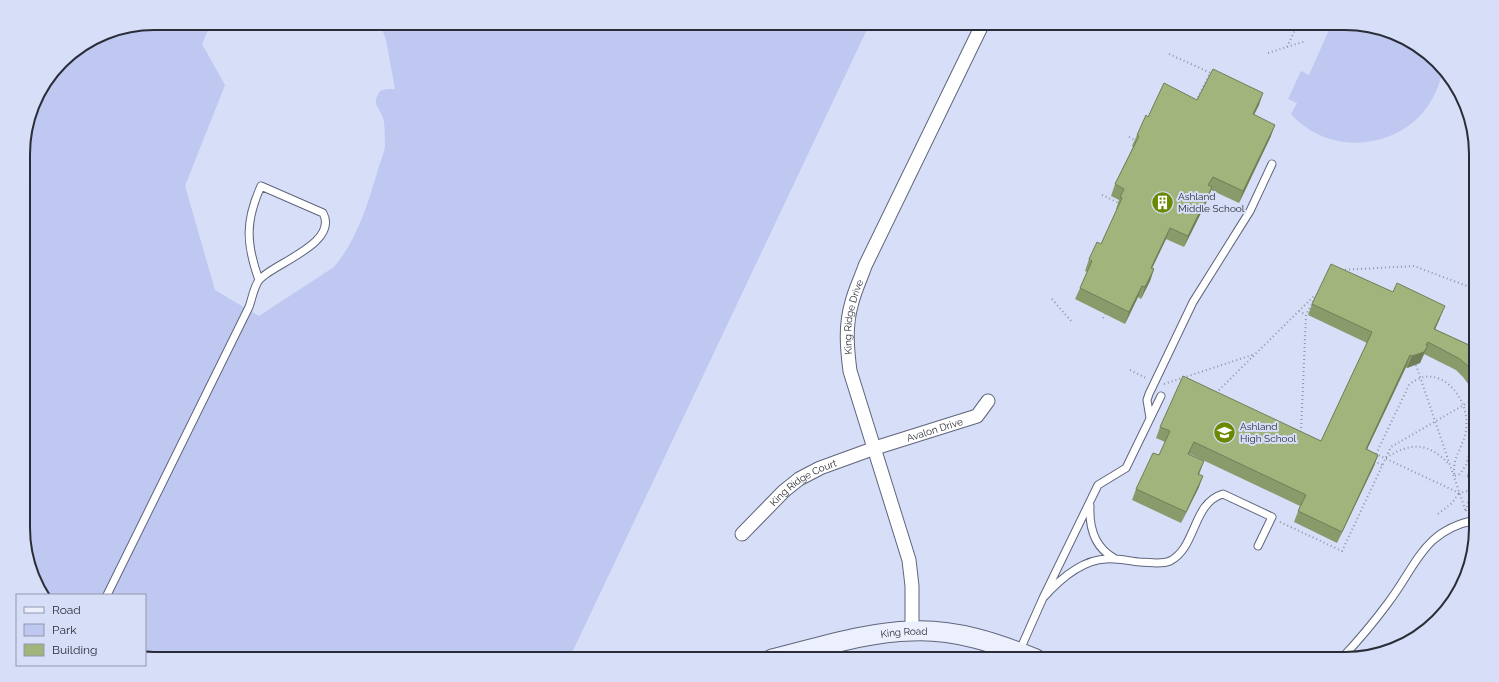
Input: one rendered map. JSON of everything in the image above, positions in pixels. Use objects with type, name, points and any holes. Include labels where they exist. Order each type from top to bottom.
[{"type":"street","name":"King Ridge Drive","points":[[912,631],[912,586],[909,560],[850,371],[847,343],[848,323],[852,302],[865,266],[980,30]]},
{"type":"street","name":"Avalon Drive","points":[[875,448],[977,416],[988,401]]},
{"type":"street","name":"King Ridge Court","points":[[742,534],[784,491],[799,478],[820,468],[875,448]]},
{"type":"street","name":"King Road","points":[[802,652],[874,635],[912,631],[934,631],[974,638],[1018,652]]},
{"type":"lane","points":[[1150,418],[1147,400],[1149,394],[1193,302],[1250,211],[1272,164]]},
{"type":"lane","points":[[107,594],[249,308],[259,280],[270,270],[291,260],[316,240],[325,230],[326,220],[323,213],[261,186],[251,212],[249,229],[249,246],[259,280]]},
{"type":"lane","points":[[1028,652],[1043,598],[1098,485],[1126,468],[1161,396]]},
{"type":"lane","points":[[1043,598],[1054,585],[1067,575],[1094,561],[1115,559],[1160,564],[1174,559],[1183,550],[1204,507],[1210,500],[1223,494],[1272,517],[1258,546]]},
{"type":"lane","points":[[1090,501],[1090,514],[1094,536],[1103,550],[1115,559]]},
{"type":"lane","points":[[1347,652],[1389,602],[1427,545],[1438,535],[1448,529],[1461,523],[1469,521]]},
{"type":"path","points":[[1287,47],[1295,30]]},
{"type":"path","points":[[1268,53],[1306,40]]},
{"type":"path","points":[[1169,54],[1216,76]]},
{"type":"path","points":[[1194,105],[1210,73]]},
{"type":"path","points":[[1129,137],[1135,140]]},
{"type":"path","points":[[1102,195],[1119,203]]},
{"type":"path","points":[[1300,437],[1306,315],[1328,271],[1414,266],[1421,267],[1469,287]]},
{"type":"path","points":[[1213,397],[1317,294]]},
{"type":"path","points":[[1052,299],[1070,321]]},
{"type":"path","points":[[1299,311],[1306,315]]},
{"type":"path","points":[[1103,318],[1105,314]]},
{"type":"path","points":[[1161,385],[1256,354]]},
{"type":"path","points":[[1416,365],[1466,512],[1469,499]]},
{"type":"path","points":[[1130,370],[1146,378]]},
{"type":"path","points":[[1382,465],[1373,460],[1409,385],[1420,378],[1438,378],[1446,382],[1457,393],[1463,405],[1466,419],[1464,441],[1455,462],[1454,476]]},
{"type":"path","points":[[1178,380],[1185,383]]},
{"type":"path","points":[[1279,521],[1342,551],[1391,447],[1469,402]]},
{"type":"path","points":[[1385,458],[1398,450],[1417,446],[1434,452],[1450,465]]},
{"type":"path","points":[[1376,454],[1459,493],[1469,490]]},
{"type":"path","points":[[1454,476],[1460,474],[1466,465],[1469,455]]},
{"type":"path","points":[[1438,514],[1452,503],[1459,493]]},
{"type":"green space","points":[[208,30],[202,44],[225,85],[185,186],[215,290],[245,308],[103,594],[50,594],[39,575],[34,560],[30,528],[30,146],[34,122],[39,107],[51,85],[72,61],[85,51],[107,39],[138,31]]},
{"type":"green space","points":[[382,30],[867,30],[572,652],[146,652],[146,594],[111,594],[250,311],[259,316],[334,267],[349,246],[355,234],[384,153],[384,120],[376,103],[377,96],[380,91],[395,89],[386,40]]},
{"type":"green space","points":[[1329,30],[1353,30],[1369,32],[1392,39],[1420,56],[1433,66],[1441,76],[1434,96],[1427,108],[1418,118],[1404,129],[1388,137],[1353,143],[1320,135],[1304,126],[1291,114],[1297,103],[1288,99],[1301,71],[1309,75]]},
{"type":"building","name":"Ashland Middle School","points":[[1213,69],[1263,93],[1253,114],[1275,125],[1243,191],[1213,177],[1208,185],[1212,187],[1188,236],[1170,228],[1151,268],[1154,269],[1145,287],[1142,286],[1129,312],[1080,288],[1092,261],[1089,259],[1097,242],[1101,244],[1122,198],[1120,197],[1124,189],[1115,184],[1139,136],[1137,135],[1146,115],[1148,117],[1164,83],[1197,100]]},
{"type":"building","name":"Ashland High School","points":[[1331,264],[1393,292],[1397,283],[1445,306],[1434,329],[1469,345],[1469,367],[1460,359],[1428,342],[1424,352],[1412,356],[1410,355],[1366,449],[1378,455],[1342,532],[1298,511],[1306,495],[1194,442],[1188,454],[1204,461],[1198,474],[1203,476],[1186,512],[1136,489],[1153,453],[1159,455],[1170,431],[1160,427],[1183,376],[1321,441],[1372,332],[1312,304]]},
{"type":"place","name":"Ashland Middle School","points":[[1163,202]]},
{"type":"place","name":"Ashland High School","points":[[1225,432]]}]
